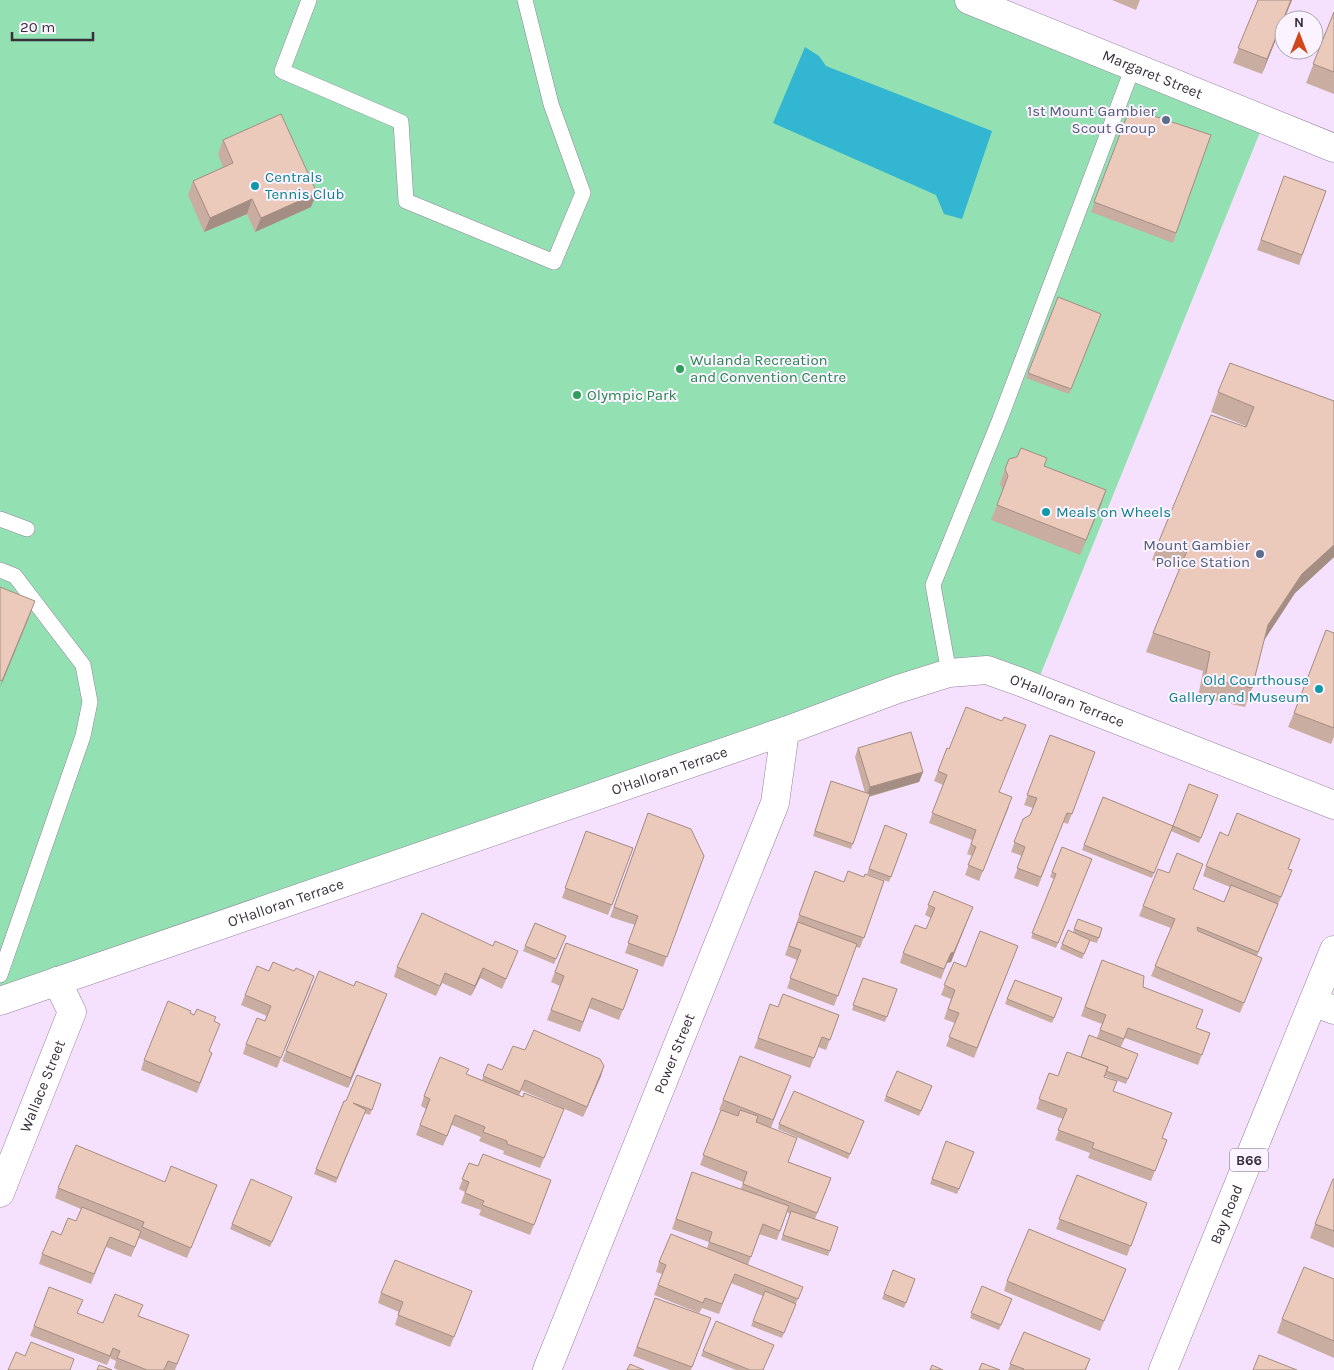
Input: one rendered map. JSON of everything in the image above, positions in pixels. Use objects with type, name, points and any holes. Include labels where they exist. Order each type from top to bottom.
[{"type":"street","name":"Margaret Street","points":[[969,0],[1334,148]]},
{"type":"street","name":"O'Halloran Terrace","points":[[0,1001],[785,732],[898,689],[949,673],[987,670],[1334,806]]},
{"type":"street","name":"Power Street","points":[[547,1370],[775,803],[785,732]]},
{"type":"street","name":"Bay Road","points":[[1164,1370],[1324,1006],[1334,950]]},
{"type":"street","name":"Wallace Street","points":[[0,1192],[72,1012],[57,982]]},
{"type":"lane","points":[[309,0],[282,71],[401,122],[406,201],[554,262],[582,193],[551,104],[525,0]]},
{"type":"lane","points":[[949,673],[933,585],[1000,419],[1133,67]]},
{"type":"lane","points":[[0,519],[27,529]]},
{"type":"lane","points":[[0,570],[15,576],[83,665],[90,702],[83,736],[0,975]]},
{"type":"green space","name":"Olympic Park","points":[[0,0],[969,0],[1265,120],[1035,688],[987,670],[0,1001]]},
{"type":"water","points":[[805,47],[819,56],[826,66],[992,131],[962,219],[944,214],[936,195],[773,123]]},
{"type":"building","points":[[1258,0],[1291,0],[1287,10],[1274,10],[1274,42],[1267,59],[1238,48]]},
{"type":"building","points":[[1334,12],[1334,72],[1313,64],[1315,60],[1324,60],[1324,37]]},
{"type":"building","name":"1st Mount Gambier Scout Group","points":[[1130,108],[1211,135],[1176,233],[1094,202]]},
{"type":"building","name":"Centrals Tennis Club","points":[[281,114],[317,193],[261,218],[252,199],[210,218],[193,181],[233,163],[223,140]]},
{"type":"building","points":[[1284,176],[1326,191],[1302,255],[1261,240]]},
{"type":"building","points":[[1058,297],[1101,314],[1071,389],[1028,373]]},
{"type":"building","points":[[1230,363],[1334,401],[1334,545],[1302,574],[1268,625],[1252,688],[1205,678],[1210,652],[1153,633],[1187,551],[1159,541],[1211,415],[1246,427],[1254,407],[1218,392]]},
{"type":"building","name":"Meals on Wheels","points":[[1021,448],[1047,458],[1044,466],[1106,490],[1086,540],[997,505],[1008,476],[1005,469],[1009,459],[1017,457]]},
{"type":"building","points":[[0,587],[35,601],[2,681],[0,680]]},
{"type":"building","name":"Old Courthouse Gallery and Museum","points":[[1326,630],[1334,633],[1334,728],[1294,713]]},
{"type":"building","points":[[966,707],[1002,721],[1004,717],[1026,725],[999,792],[1012,797],[983,871],[968,865],[976,847],[971,844],[976,830],[932,813],[947,775],[938,771]]},
{"type":"building","points":[[911,732],[923,772],[870,787],[858,748]]},
{"type":"building","points":[[1050,735],[1095,752],[1072,814],[1067,813],[1041,877],[1017,868],[1025,847],[1014,842],[1023,819],[1030,815],[1037,798],[1027,795]]},
{"type":"building","points":[[831,781],[870,794],[853,844],[815,831]]},
{"type":"building","points":[[1189,784],[1218,795],[1201,838],[1173,826]]},
{"type":"building","points":[[1103,797],[1173,826],[1154,873],[1084,845]]},
{"type":"building","points":[[648,813],[691,829],[704,856],[667,957],[628,943],[638,916],[614,907]]},
{"type":"building","points":[[1237,813],[1300,839],[1288,869],[1292,870],[1281,897],[1206,866],[1220,832],[1228,836]]},
{"type":"building","points":[[885,825],[907,834],[891,877],[869,869]]},
{"type":"building","points":[[586,831],[633,848],[612,905],[565,888]]},
{"type":"building","points":[[1062,847],[1092,859],[1058,943],[1032,933],[1056,874],[1052,872]]},
{"type":"building","points":[[1177,853],[1203,864],[1193,889],[1224,902],[1231,885],[1278,904],[1258,952],[1197,927],[1198,931],[1262,958],[1244,1003],[1155,966],[1175,919],[1143,906],[1158,869],[1169,873]]},
{"type":"building","points":[[815,871],[844,882],[848,871],[864,877],[865,874],[884,881],[864,938],[799,915]]},
{"type":"building","points":[[934,891],[973,907],[954,952],[951,953],[944,969],[903,953],[915,925],[926,929],[935,908],[928,905]]},
{"type":"building","points":[[422,913],[493,946],[495,941],[518,951],[506,979],[483,968],[475,986],[445,973],[440,986],[397,967]]},
{"type":"building","points":[[1078,919],[1102,928],[1099,938],[1074,929]]},
{"type":"building","points":[[798,922],[857,944],[838,996],[790,978],[801,950],[789,946]]},
{"type":"building","points":[[535,923],[566,936],[556,959],[525,946]]},
{"type":"building","points":[[1068,930],[1090,940],[1084,954],[1062,944]]},
{"type":"building","points":[[980,931],[1018,946],[977,1048],[949,1037],[959,1013],[948,1009],[955,990],[944,985],[954,962],[966,967]]},
{"type":"building","points":[[566,943],[638,970],[623,1010],[592,998],[583,1022],[551,1010],[564,976],[555,972]]},
{"type":"building","points":[[1102,960],[1144,976],[1143,987],[1203,1010],[1196,1028],[1210,1033],[1202,1055],[1128,1028],[1124,1039],[1100,1030],[1106,1015],[1085,1007]]},
{"type":"building","points":[[273,962],[294,971],[296,968],[314,976],[281,1058],[246,1044],[257,1018],[265,1021],[271,1006],[245,995],[257,966],[269,971]]},
{"type":"building","points":[[319,971],[354,986],[356,981],[387,994],[351,1078],[286,1051]]},
{"type":"building","points":[[863,978],[897,989],[887,1017],[853,1005]]},
{"type":"building","points":[[1015,980],[1062,998],[1054,1018],[1007,999]]},
{"type":"building","points":[[783,994],[839,1015],[830,1040],[822,1037],[814,1058],[758,1038],[770,1004],[778,1007]]},
{"type":"building","points":[[168,1001],[191,1011],[190,1013],[194,1015],[197,1009],[216,1017],[214,1021],[220,1024],[209,1051],[212,1053],[200,1083],[144,1060]]},
{"type":"building","points":[[534,1030],[600,1059],[604,1066],[587,1107],[525,1080],[520,1092],[483,1076],[488,1064],[502,1070],[513,1046],[525,1050]]},
{"type":"building","points":[[1089,1035],[1138,1054],[1128,1079],[1106,1071],[1108,1067],[1081,1057]]},
{"type":"building","points":[[1067,1052],[1108,1067],[1104,1077],[1117,1081],[1113,1091],[1172,1113],[1162,1138],[1167,1140],[1155,1171],[1092,1148],[1094,1143],[1058,1130],[1067,1109],[1039,1099],[1049,1073],[1058,1076]]},
{"type":"building","points":[[740,1056],[791,1076],[773,1120],[723,1100]]},
{"type":"building","points":[[440,1057],[469,1069],[466,1074],[523,1097],[524,1093],[564,1109],[544,1158],[507,1144],[507,1141],[483,1132],[485,1127],[455,1115],[447,1136],[420,1125],[430,1099],[424,1096]]},
{"type":"building","points":[[897,1071],[932,1086],[921,1111],[886,1096]]},
{"type":"building","points":[[357,1075],[381,1084],[372,1110],[353,1103],[366,1110],[337,1178],[316,1169],[344,1101],[346,1101]]},
{"type":"building","points":[[794,1091],[864,1121],[850,1154],[779,1124]]},
{"type":"building","points":[[721,1110],[738,1116],[740,1110],[758,1116],[756,1122],[797,1138],[788,1162],[831,1178],[817,1213],[743,1184],[747,1172],[703,1155]]},
{"type":"building","points":[[946,1141],[974,1152],[959,1189],[932,1179]]},
{"type":"building","points":[[76,1145],[165,1182],[171,1166],[217,1185],[191,1248],[142,1227],[144,1222],[58,1188]]},
{"type":"building","points":[[483,1154],[551,1180],[534,1225],[482,1205],[484,1201],[465,1193],[469,1182],[462,1179],[469,1163],[478,1166]]},
{"type":"building","points":[[692,1172],[789,1206],[780,1231],[763,1224],[751,1257],[709,1242],[712,1232],[676,1219]]},
{"type":"building","points":[[1077,1175],[1147,1203],[1131,1246],[1059,1219]]},
{"type":"building","points":[[251,1179],[292,1197],[272,1242],[232,1224]]},
{"type":"building","points":[[1334,1179],[1334,1231],[1315,1224]]},
{"type":"building","points":[[82,1207],[141,1231],[135,1247],[110,1237],[94,1274],[42,1254],[52,1231],[61,1235],[68,1218],[76,1221]]},
{"type":"building","points":[[791,1211],[838,1227],[830,1251],[783,1235]]},
{"type":"building","points":[[1029,1229],[1126,1269],[1104,1321],[1007,1281]]},
{"type":"building","points":[[671,1234],[803,1287],[798,1299],[735,1274],[722,1304],[705,1298],[703,1303],[658,1285],[666,1265],[659,1262]]},
{"type":"building","points":[[395,1260],[472,1291],[454,1337],[398,1315],[403,1302],[381,1293]]},
{"type":"building","points":[[1304,1267],[1334,1279],[1334,1341],[1282,1319]]},
{"type":"building","points":[[893,1270],[915,1279],[906,1303],[884,1294]]},
{"type":"building","points":[[982,1286],[1012,1299],[1001,1325],[971,1313]]},
{"type":"building","points":[[49,1287],[83,1300],[77,1313],[103,1323],[115,1294],[143,1305],[138,1316],[189,1335],[177,1364],[168,1361],[164,1370],[147,1370],[117,1358],[120,1351],[113,1348],[110,1356],[34,1326]]},
{"type":"building","points":[[765,1291],[796,1304],[784,1333],[753,1321]]},
{"type":"building","points":[[655,1298],[711,1318],[692,1367],[637,1347]]},
{"type":"building","points":[[716,1321],[774,1345],[763,1370],[750,1370],[703,1351]]},
{"type":"building","points":[[1024,1332],[1090,1359],[1085,1370],[1023,1370],[1010,1364]]},
{"type":"building","points":[[31,1342],[74,1359],[70,1370],[8,1370],[16,1352],[25,1356]]},
{"type":"building","points":[[1259,1355],[1297,1370],[1253,1370]]},
{"type":"building","points":[[982,1363],[1000,1370],[979,1370]]},
{"type":"building","points":[[630,1364],[644,1370],[627,1370]]},
{"type":"building","points":[[99,1365],[112,1370],[97,1370]]},
{"type":"building","points":[[932,1365],[943,1370],[930,1370]]},
{"type":"place","name":"1st Mount Gambier Scout Group","points":[[1166,120]]},
{"type":"place","name":"Centrals Tennis Club","points":[[255,186]]},
{"type":"place","name":"Wulanda Recreation and Convention Centre","points":[[680,369]]},
{"type":"place","name":"Olympic Park","points":[[577,395]]},
{"type":"place","name":"Meals on Wheels","points":[[1046,512]]},
{"type":"place","name":"Mount Gambier Police Station","points":[[1260,554]]},
{"type":"place","name":"Old Courthouse Gallery and Museum","points":[[1319,689]]}]
